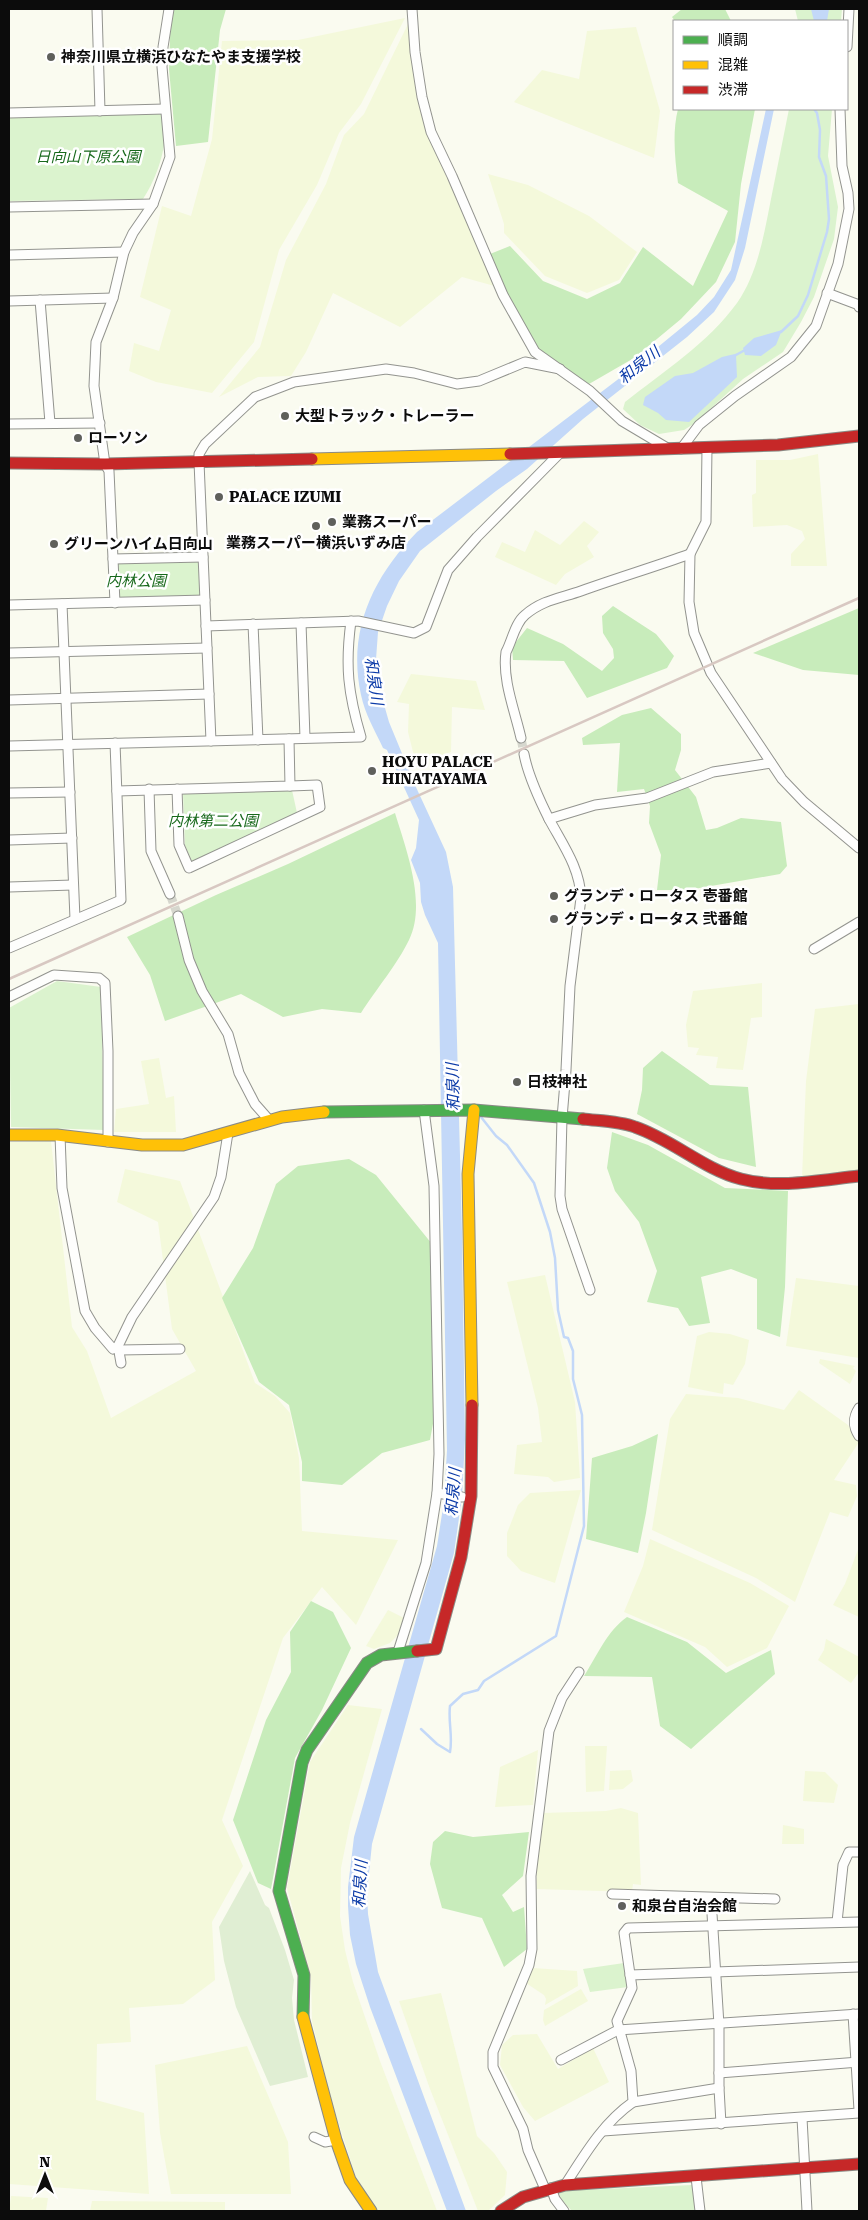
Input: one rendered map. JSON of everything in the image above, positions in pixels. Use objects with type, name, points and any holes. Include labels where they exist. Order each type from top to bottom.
[{"type":"street","points":[[97,9],[100,111]]},
{"type":"street","points":[[115,603],[109,471],[105,464],[94,386],[96,342],[113,298],[124,252],[133,233],[153,204],[170,157],[164,109],[163,47],[169,9]]},
{"type":"street","points":[[848,28],[849,9]]},
{"type":"street","points":[[410,10],[422,97],[431,132],[503,295],[535,352],[590,391],[622,421],[669,449]]},
{"type":"street","points":[[9,114],[164,109]]},
{"type":"street","points":[[681,449],[699,425],[735,396],[792,357],[816,326],[843,245],[849,209],[848,192],[842,166],[840,110]]},
{"type":"street","points":[[9,207],[153,204]]},
{"type":"street","points":[[9,255],[124,252]]},
{"type":"street","points":[[828,293],[859,305],[859,307]]},
{"type":"street","points":[[9,301],[113,298]]},
{"type":"street","points":[[40,300],[50,423]]},
{"type":"street","points":[[211,741],[199,462],[199,454],[205,444],[255,397],[294,382],[386,370],[414,373],[457,384],[479,382],[525,362],[560,369]]},
{"type":"street","points":[[9,424],[100,423]]},
{"type":"street","points":[[9,463],[105,464],[199,462],[778,446],[859,436]]},
{"type":"street","points":[[707,448],[706,522],[690,554],[689,602],[694,633],[711,673],[782,779],[804,802],[859,848]]},
{"type":"street","points":[[206,626],[351,621],[414,634],[426,627],[448,570],[554,453]]},
{"type":"street","points":[[521,738],[506,673],[505,659],[506,652],[523,616],[534,607],[555,597],[570,595],[617,577],[690,554]]},
{"type":"street","points":[[113,559],[203,557]]},
{"type":"street","points":[[9,605],[205,600]]},
{"type":"street","points":[[62,604],[75,919]]},
{"type":"street","points":[[9,746],[361,737],[350,700],[348,683],[348,641],[351,621]]},
{"type":"street","points":[[301,623],[306,738]]},
{"type":"street","points":[[253,624],[258,740]]},
{"type":"street","points":[[9,653],[207,648]]},
{"type":"street","points":[[9,700],[209,694]]},
{"type":"street","points":[[289,739],[290,786]]},
{"type":"street","points":[[9,948],[121,900],[115,744]]},
{"type":"street","points":[[524,754],[530,775],[549,819],[573,861],[581,884],[582,898],[570,986],[562,1118],[560,1196],[562,1209],[590,1290]]},
{"type":"street","points":[[549,819],[595,805],[647,798],[713,772],[772,763]]},
{"type":"street","points":[[117,790],[317,785],[320,810],[190,868],[179,845],[177,789]]},
{"type":"street","points":[[149,789],[151,851],[170,894]]},
{"type":"street","points":[[9,793],[70,792]]},
{"type":"street","points":[[9,840],[72,838]]},
{"type":"street","points":[[9,887],[74,885]]},
{"type":"street","points":[[178,916],[189,960],[202,990],[228,1034],[239,1073],[255,1104],[270,1121]]},
{"type":"street","points":[[814,949],[859,922]]},
{"type":"street","points":[[9,996],[54,975],[99,978],[105,983],[108,1051],[108,1142]]},
{"type":"street","points":[[9,1135],[60,1135],[142,1145],[183,1145],[270,1121],[330,1110],[474,1110],[624,1123],[642,1128],[726,1174],[744,1179],[777,1183],[859,1176]]},
{"type":"street","points":[[405,1651],[441,1494],[434,1186],[424,1110]]},
{"type":"street","points":[[371,2211],[350,2180],[336,2140],[303,2019],[304,1974],[280,1891],[302,1763],[307,1750],[367,1663],[381,1655],[436,1649],[462,1550],[471,1496],[473,1448],[468,1174],[474,1110]]},
{"type":"street","points":[[121,1363],[119,1348],[132,1317],[214,1197],[220,1178],[228,1133]]},
{"type":"street","points":[[60,1135],[62,1188],[85,1310],[95,1328],[113,1349],[180,1349]]},
{"type":"street","points":[[859,1408],[855,1415],[855,1430],[859,1436]]},
{"type":"street","points":[[441,1494],[462,1497]]},
{"type":"street","points":[[564,2211],[546,2189],[528,2150],[523,2129],[493,2067],[494,2052],[530,1965],[532,1949],[531,1876],[549,1731],[562,1698],[579,1672]]},
{"type":"street","points":[[837,1922],[843,1865],[849,1852],[859,1852]]},
{"type":"street","points":[[612,1894],[775,1899]]},
{"type":"street","points":[[711,1898],[719,2025],[721,2124]]},
{"type":"street","points":[[633,2102],[631,2071],[616,2021],[632,1988],[624,1933],[628,1928],[859,1922]]},
{"type":"street","points":[[630,1975],[859,1967]]},
{"type":"street","points":[[561,2060],[618,2030],[719,2025],[856,2014],[859,2111],[802,2118],[604,2131]]},
{"type":"street","points":[[720,2073],[857,2062]]},
{"type":"street","points":[[565,2185],[591,2145],[604,2131],[611,2119],[633,2102],[719,2088]]},
{"type":"street","points":[[802,2118],[807,2211]]},
{"type":"street","points":[[314,2137],[325,2142],[336,2140]]},
{"type":"street","points":[[501,2211],[527,2195],[565,2185],[859,2164]]},
{"type":"street","points":[[696,2177],[700,2211]]},
{"type":"green space","points":[[171,9],[226,9],[220,30],[208,142],[176,146],[169,69]]},
{"type":"green space","points":[[682,9],[725,9],[730,20],[674,20],[672,17]]},
{"type":"green space","points":[[795,9],[842,9],[841,20],[798,20]]},
{"type":"green space","points":[[405,18],[361,104],[339,133],[317,185],[279,250],[254,342],[212,393],[156,382],[129,371],[134,343],[159,351],[171,310],[140,297],[162,206],[191,216],[212,139],[222,41],[298,40]]},
{"type":"green space","points":[[408,24],[419,107],[428,136],[498,287],[462,277],[400,327],[333,293],[306,352],[291,376],[258,377],[219,397],[260,347],[286,260],[326,184],[344,135],[364,114]]},
{"type":"green space","points":[[636,27],[660,111],[654,158],[514,102],[542,70],[579,79],[587,31]]},
{"type":"green space","points":[[678,110],[755,110],[741,184],[735,242],[716,282],[681,319],[634,358],[589,384],[541,355],[515,310],[490,254],[510,246],[543,281],[587,299],[620,283],[643,247],[693,286],[728,211],[678,183],[675,156]]},
{"type":"green space","points":[[789,110],[832,110],[828,156],[838,207],[834,239],[814,297],[783,352],[743,379],[695,423],[684,430],[659,434],[640,425],[623,409],[625,402],[699,344],[725,318],[737,303],[750,279],[763,239]]},
{"type":"green space","name":"日向山下原公園","points":[[159,112],[166,119],[165,140],[157,171],[143,199],[9,201],[9,118]]},
{"type":"green space","points":[[488,174],[528,185],[589,216],[637,252],[619,280],[587,293],[545,276],[504,233],[504,224]]},
{"type":"green space","points":[[818,454],[827,566],[791,566],[791,554],[805,539],[802,531],[787,525],[753,527],[752,495],[756,493],[756,460],[790,460]]},
{"type":"green space","points":[[584,521],[599,532],[587,546],[594,557],[565,574],[556,585],[495,557],[502,542],[525,552],[535,530],[560,545]]},
{"type":"green space","name":"内林公園","points":[[200,562],[201,596],[118,599],[117,564]]},
{"type":"green space","points":[[613,606],[656,634],[674,656],[667,668],[587,698],[564,661],[513,660],[512,647],[527,628],[563,644],[602,671],[614,658],[613,649],[603,633],[602,616]]},
{"type":"green space","points":[[859,608],[859,675],[803,670],[753,653]]},
{"type":"green space","points":[[411,674],[476,681],[485,710],[452,707],[451,752],[416,764],[408,732],[409,704],[397,702]]},
{"type":"green space","points":[[651,708],[681,734],[681,750],[675,770],[696,797],[706,830],[717,828],[741,818],[781,822],[787,866],[780,874],[688,890],[657,890],[661,855],[649,823],[650,806],[644,789],[617,792],[620,743],[583,745],[582,738],[622,715]]},
{"type":"green space","name":"内林第二公園","points":[[292,790],[297,813],[192,862],[185,845],[183,793]]},
{"type":"green space","points":[[395,813],[413,876],[416,910],[414,926],[399,958],[361,1013],[322,1009],[283,1017],[241,994],[165,1021],[150,975],[127,937]]},
{"type":"green space","points":[[57,981],[101,987],[104,1130],[11,1127],[9,1008]]},
{"type":"green space","points":[[762,983],[762,1017],[751,1018],[743,1070],[716,1068],[718,1057],[696,1055],[699,1048],[688,1047],[686,1025],[693,991]]},
{"type":"green space","points":[[859,1004],[859,1172],[802,1177],[806,1081],[815,1009]]},
{"type":"green space","points":[[662,1051],[710,1085],[748,1087],[756,1167],[719,1158],[637,1114],[642,1090],[643,1068]]},
{"type":"green space","points":[[159,1058],[166,1098],[174,1096],[176,1132],[114,1132],[116,1109],[149,1104],[141,1061]]},
{"type":"green space","points":[[612,1132],[648,1145],[725,1188],[788,1191],[785,1287],[780,1337],[757,1329],[757,1279],[731,1269],[701,1277],[710,1323],[689,1326],[678,1308],[647,1302],[657,1271],[639,1222],[615,1191],[607,1168]]},
{"type":"green space","points":[[51,1141],[72,1327],[87,1351],[111,1418],[196,1371],[172,1329],[158,1222],[117,1202],[125,1169],[180,1181],[255,1383],[275,1396],[290,1413],[299,1458],[302,1531],[398,1540],[356,1625],[322,1587],[283,1638],[222,1820],[243,1866],[212,1922],[215,1980],[183,2004],[129,2008],[131,2042],[97,2044],[96,2100],[144,2113],[149,2194],[9,2184],[9,1142]]},
{"type":"green space","points":[[349,1159],[376,1175],[432,1244],[440,1386],[430,1440],[382,1453],[342,1485],[302,1481],[302,1462],[289,1405],[259,1382],[222,1298],[253,1248],[276,1184],[298,1166]]},
{"type":"green space","points":[[545,1275],[575,1402],[580,1478],[554,1482],[548,1477],[514,1474],[517,1445],[542,1442],[538,1408],[507,1282]]},
{"type":"green space","points":[[796,1278],[859,1286],[859,1358],[786,1346]]},
{"type":"green space","points":[[709,1332],[730,1334],[749,1340],[745,1364],[733,1385],[724,1383],[723,1394],[688,1387],[697,1336]]},
{"type":"green space","points":[[820,1359],[855,1366],[853,1368],[856,1371],[850,1384],[819,1363]]},
{"type":"green space","points":[[799,1390],[848,1425],[859,1442],[834,1480],[856,1485],[857,1496],[848,1517],[830,1512],[795,1602],[756,1578],[652,1530],[670,1419],[686,1394],[738,1398],[784,1410]]},
{"type":"green space","points":[[658,1434],[638,1553],[586,1539],[592,1458],[632,1446]]},
{"type":"green space","points":[[581,1490],[555,1583],[521,1571],[507,1556],[507,1533],[518,1505],[530,1493]]},
{"type":"green space","points":[[650,1539],[750,1583],[789,1606],[767,1648],[727,1667],[705,1647],[624,1612],[643,1566]]},
{"type":"green space","points":[[859,1547],[859,1617],[833,1605],[845,1584]]},
{"type":"green space","points":[[311,1601],[333,1612],[351,1648],[322,1710],[295,1758],[271,1889],[258,1883],[233,1820],[266,1720],[291,1672],[290,1632]]},
{"type":"green space","points":[[388,1610],[406,1619],[400,1633],[390,1643],[374,1649],[366,1646]]},
{"type":"green space","points":[[627,1617],[687,1642],[726,1673],[771,1650],[775,1674],[691,1749],[660,1726],[652,1677],[584,1676],[608,1637]]},
{"type":"green space","points":[[826,1639],[859,1657],[859,1672],[851,1683],[818,1660],[824,1650]]},
{"type":"green space","points":[[348,1705],[382,1709],[350,1823],[341,1868],[340,1916],[345,1950],[353,1982],[380,2061],[437,2211],[377,2211],[356,2177],[332,2103],[312,2021],[311,1976],[287,1888],[310,1762]]},
{"type":"green space","points":[[585,1746],[607,1746],[604,1791],[586,1792]]},
{"type":"green space","points":[[538,1750],[533,1805],[495,1807],[500,1767]]},
{"type":"green space","points":[[631,1770],[633,1781],[623,1789],[609,1790],[610,1771]]},
{"type":"green space","points":[[805,1771],[825,1772],[838,1785],[834,1803],[803,1801]]},
{"type":"green space","points":[[621,1808],[638,1813],[641,1885],[633,1884],[632,1892],[537,1889],[536,1853],[543,1813],[606,1811]]},
{"type":"green space","points":[[783,1825],[804,1829],[804,1844],[782,1844]]},
{"type":"green space","points":[[445,1831],[473,1837],[529,1832],[523,1876],[502,1895],[513,1912],[524,1907],[527,1949],[504,1967],[482,1918],[442,1908],[430,1864],[433,1842]]},
{"type":"green space","points":[[250,1871],[265,1905],[269,1908],[294,1980],[292,1998],[294,2020],[308,2077],[270,2086],[236,2007],[224,1961],[219,1927]]},
{"type":"green space","points":[[624,1963],[628,1987],[590,1992],[583,1969]]},
{"type":"green space","points":[[533,1968],[577,1971],[578,1986],[545,2005],[546,1999],[544,1995],[526,1983]]},
{"type":"green space","points":[[581,1989],[588,2001],[545,2026],[543,2020],[544,2010]]},
{"type":"green space","points":[[441,1993],[477,2136],[494,2153],[507,2172],[505,2195],[488,2211],[478,2211],[430,2089],[399,2001]]},
{"type":"green space","points":[[537,2034],[558,2069],[593,2048],[609,2082],[535,2121],[523,2107],[500,2065],[502,2045],[513,2035]]},
{"type":"green space","points":[[247,2046],[288,2142],[291,2194],[171,2194],[160,2133],[155,2065]]},
{"type":"green space","points":[[692,2185],[695,2187],[697,2211],[572,2211],[560,2198],[559,2191]]},
{"type":"green space","points":[[11,2196],[48,2198],[46,2211],[9,2211]]},
{"type":"green space","points":[[92,2201],[225,2202],[225,2211],[90,2211]]},
{"type":"water","points":[[811,9],[829,9],[827,20],[814,20]]},
{"type":"water","name":"和泉川","points":[[766,110],[774,110],[745,248],[735,280],[714,312],[687,337],[583,419],[527,469],[420,551],[399,581],[387,606],[378,632],[375,673],[389,722],[446,852],[453,887],[465,1439],[462,1497],[454,1553],[372,1844],[367,1892],[368,1914],[378,1972],[466,2211],[447,2211],[370,2007],[356,1964],[350,1935],[348,1906],[348,1887],[354,1837],[437,1546],[444,1501],[447,1450],[438,943],[425,915],[421,902],[420,883],[411,860],[416,848],[419,820],[387,750],[383,748],[365,709],[361,695],[358,649],[361,627],[367,606],[376,586],[401,549],[417,532],[625,374],[697,315],[714,297],[731,270]]},
{"type":"water","points":[[782,330],[776,345],[761,356],[745,355],[743,348],[754,338]]},
{"type":"water","points":[[739,353],[736,355],[737,377],[689,422],[666,420],[643,405],[645,397],[675,376],[693,373],[722,357]]},
{"type":"waterway","points":[[781,332],[798,316],[808,295],[827,232],[829,219],[826,176],[819,157],[820,130],[815,110]]},
{"type":"waterway","points":[[736,355],[745,350]]},
{"type":"waterway","points":[[421,1729],[437,1744],[450,1752],[450,1706],[463,1694],[478,1690],[484,1681],[556,1636],[584,1526],[582,1415],[573,1379],[573,1351],[568,1338],[564,1337],[558,1310],[555,1258],[550,1232],[534,1183],[507,1145],[496,1136],[481,1117]]},
{"type":"tunnel","points":[[521,738],[524,754]]},
{"type":"tunnel","points":[[170,894],[178,916]]},
{"type":"railway","points":[[9,979],[859,598]]},
{"type":"traffic: fast","points":[[324,1112],[474,1110],[583,1119]]},
{"type":"traffic: fast","points":[[303,2017],[304,1975],[279,1891],[302,1763],[307,1750],[367,1663],[381,1655],[417,1651]]},
{"type":"traffic: slow","points":[[312,459],[510,454]]},
{"type":"traffic: slow","points":[[472,1405],[468,1174],[474,1110]]},
{"type":"traffic: slow","points":[[9,1135],[57,1135],[142,1145],[183,1145],[282,1117],[324,1112]]},
{"type":"traffic: slow","points":[[303,2017],[336,2140],[350,2180],[371,2211]]},
{"type":"traffic: jam","points":[[510,454],[778,445],[859,436]]},
{"type":"traffic: jam","points":[[9,463],[105,464],[312,459]]},
{"type":"traffic: jam","points":[[583,1119],[616,1122],[635,1127],[662,1139],[701,1162],[727,1174],[755,1182],[785,1184],[859,1176]]},
{"type":"traffic: jam","points":[[417,1651],[436,1649],[461,1557],[471,1496],[472,1405]]},
{"type":"traffic: jam","points":[[501,2211],[523,2197],[565,2185],[859,2164]]},
{"type":"place","name":"神奈川県立横浜ひなたやま支援学校","points":[[51,57]]},
{"type":"place","name":"大型トラック・トレーラー","points":[[285,416]]},
{"type":"place","name":"ローソン","points":[[78,438]]},
{"type":"place","name":"PALACE IZUMI","points":[[219,497]]},
{"type":"place","name":"業務スーパー","points":[[332,522]]},
{"type":"place","name":"業務スーパー横浜いずみ店","points":[[316,526]]},
{"type":"place","name":"グリーンハイム日向山","points":[[54,544]]},
{"type":"place","name":"HOYU PALACE HINATAYAMA","points":[[372,771]]},
{"type":"place","name":"グランデ・ロータス 壱番館","points":[[554,896]]},
{"type":"place","name":"グランデ・ロータス 弐番館","points":[[554,919]]},
{"type":"place","name":"日枝神社","points":[[517,1082]]},
{"type":"place","name":"和泉台自治会館","points":[[622,1906]]}]
